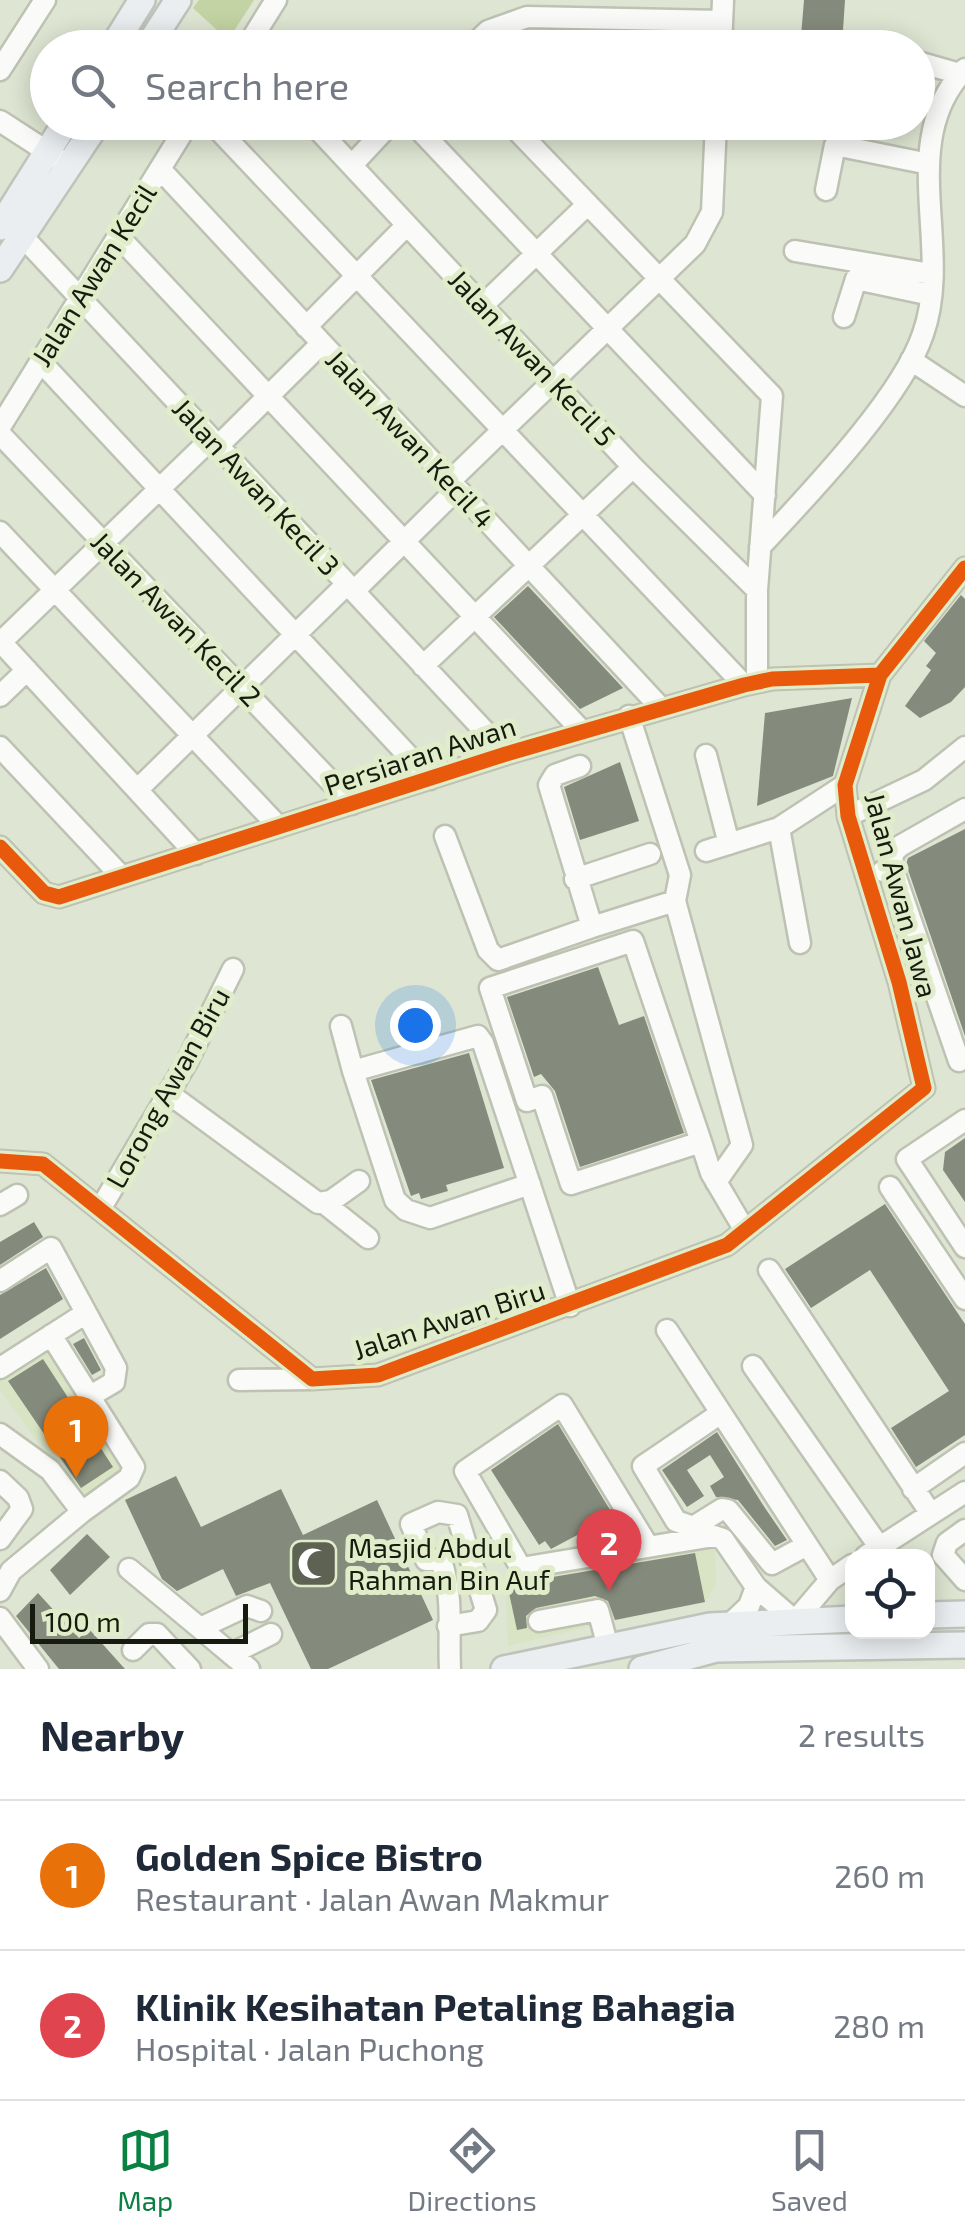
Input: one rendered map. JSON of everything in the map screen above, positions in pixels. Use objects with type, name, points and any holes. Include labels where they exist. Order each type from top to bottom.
[{"type":"main road","points":[[123,30],[142,0]]},
{"type":"main road","points":[[159,30],[178,0]]},
{"type":"main road","points":[[0,269],[9,229],[55,140]]},
{"type":"main road","points":[[9,229],[69,167],[86,140]]},
{"type":"main road","points":[[935,1615],[965,1614]]},
{"type":"main road","points":[[504,1669],[730,1624],[845,1618]]},
{"type":"main road","points":[[642,1669],[716,1649],[965,1645]]},
{"type":"street","points":[[0,70],[45,0]]},
{"type":"street","points":[[257,30],[276,0]]},
{"type":"street","points":[[488,30],[514,9],[722,11]]},
{"type":"street","points":[[935,66],[962,72],[940,100],[935,129]]},
{"type":"street","points":[[0,121],[69,167]]},
{"type":"street","name":"Jalan Awan Kecil","points":[[0,431],[178,140]]},
{"type":"street","points":[[228,140],[583,515],[750,683]]},
{"type":"street","name":"Jalan Awan Kecil 5","points":[[328,140],[634,467],[757,590]]},
{"type":"street","points":[[352,165],[375,140]]},
{"type":"street","points":[[429,140],[765,495]]},
{"type":"street","points":[[526,140],[770,393],[750,683]]},
{"type":"street","points":[[137,790],[296,634],[404,540],[503,431],[661,280],[706,228],[712,212],[715,140]]},
{"type":"street","points":[[760,547],[854,440],[911,360],[924,334],[931,284],[929,164],[933,140]]},
{"type":"street","points":[[826,190],[835,146],[929,164]]},
{"type":"street","name":"Jalan Awan Kecil 4","points":[[160,169],[661,708]]},
{"type":"street","points":[[483,305],[588,204]]},
{"type":"street","points":[[306,327],[407,226]]},
{"type":"street","name":"Jalan Awan Kecil 3","points":[[9,229],[80,299],[506,754]]},
{"type":"street","points":[[118,236],[582,731]]},
{"type":"street","points":[[795,251],[931,284]]},
{"type":"street","points":[[844,317],[856,280],[931,284]]},
{"type":"street","points":[[196,854],[0,641],[159,489],[268,396],[322,343]]},
{"type":"street","points":[[911,360],[965,396]]},
{"type":"street","points":[[40,362],[430,780]]},
{"type":"street","name":"Jalan Awan Kecil 2","points":[[0,431],[352,804]]},
{"type":"street","points":[[423,666],[634,467]]},
{"type":"street","points":[[0,532],[280,827]]},
{"type":"street","name":"Jalan Awan Jawa","points":[[924,1088],[899,982],[848,816],[845,785],[880,675],[965,568]]},
{"type":"street","points":[[0,696],[27,670]]},
{"type":"street","name":"Persiaran Awan","points":[[0,847],[51,898],[506,754],[750,683],[880,675]]},
{"type":"street","points":[[630,716],[680,875],[675,901],[742,1145],[716,1182]]},
{"type":"street","points":[[0,746],[122,877]]},
{"type":"street","points":[[848,816],[924,780],[965,747]]},
{"type":"street","points":[[706,755],[729,844]]},
{"type":"street","points":[[580,766],[555,775],[550,785],[592,928]]},
{"type":"street","points":[[706,852],[779,828],[845,785]]},
{"type":"street","points":[[959,1060],[892,866],[893,853],[900,846],[965,808]]},
{"type":"street","points":[[779,828],[800,943]]},
{"type":"street","points":[[446,836],[488,950],[498,960],[675,901]]},
{"type":"street","points":[[575,879],[650,854]]},
{"type":"street","points":[[865,881],[892,866]]},
{"type":"street","points":[[701,1142],[571,1184],[542,1096],[528,1101],[490,988],[633,941],[716,1182],[744,1229]]},
{"type":"street","name":"Lorong Awan Biru","points":[[102,1206],[168,1094],[233,969]]},
{"type":"street","points":[[341,1026],[395,1200],[406,1210],[430,1218],[530,1184]]},
{"type":"street","points":[[353,1070],[478,1036],[570,1306]]},
{"type":"street","name":"Jalan Awan Biru","points":[[239,1380],[378,1375],[726,1245],[924,1088]]},
{"type":"street","points":[[168,1094],[266,1169],[311,1200],[324,1203],[368,1238]]},
{"type":"street","points":[[965,1120],[907,1159],[965,1247]]},
{"type":"street","points":[[0,1161],[40,1162],[102,1206],[312,1379]]},
{"type":"street","points":[[324,1203],[358,1181]]},
{"type":"street","points":[[890,1187],[965,1299]]},
{"type":"street","points":[[0,1281],[51,1248],[116,1373],[114,1382],[92,1395]]},
{"type":"street","points":[[768,1270],[931,1514]]},
{"type":"street","points":[[0,1368],[86,1313]]},
{"type":"street","points":[[667,1330],[830,1580]]},
{"type":"street","points":[[0,1591],[11,1571],[129,1478],[134,1467],[51,1335]]},
{"type":"street","points":[[754,1366],[871,1549]]},
{"type":"street","points":[[648,1546],[562,1405],[465,1470],[521,1568],[714,1536],[723,1539],[756,1587],[796,1621],[830,1580],[845,1570]]},
{"type":"street","points":[[722,1413],[642,1466],[676,1521],[693,1527],[722,1509],[728,1510],[772,1564],[807,1545]]},
{"type":"street","points":[[0,1434],[50,1470],[82,1512]]},
{"type":"street","points":[[913,1489],[965,1453]]},
{"type":"street","points":[[0,1480],[18,1498],[22,1509],[0,1539]]},
{"type":"street","points":[[878,1549],[965,1492]]},
{"type":"street","points":[[448,1626],[478,1621],[486,1610],[468,1546],[456,1515],[438,1512],[411,1524],[426,1560],[441,1560],[468,1546]]},
{"type":"street","points":[[965,1530],[947,1543],[943,1555],[965,1580]]},
{"type":"street","points":[[441,1560],[452,1594],[448,1626],[450,1669]]},
{"type":"street","points":[[129,1569],[249,1669]]},
{"type":"street","points":[[730,1624],[749,1606],[756,1587]]},
{"type":"street","points":[[200,1628],[247,1606],[261,1611]]},
{"type":"street","points":[[539,1621],[598,1610],[608,1647]]},
{"type":"street","points":[[0,1618],[38,1669]]},
{"type":"street","points":[[132,1650],[148,1634],[157,1634],[190,1669]]},
{"type":"street","points":[[231,1654],[271,1634]]},
{"type":"shaded area","points":[[199,0],[254,0],[234,30],[217,30],[193,8]]},
{"type":"shaded area","points":[[51,1341],[129,1471],[84,1505],[0,1391],[0,1376]]},
{"type":"shaded area","points":[[715,1540],[716,1584],[708,1598],[508,1646],[505,1578]]},
{"type":"building","points":[[804,0],[845,0],[843,30],[802,30]]},
{"type":"building","points":[[528,586],[623,688],[580,709],[494,617]]},
{"type":"building","points":[[961,595],[965,599],[965,687],[951,702],[920,718],[905,706],[931,670],[926,666],[936,653],[924,641]]},
{"type":"building","points":[[852,698],[833,776],[757,806],[765,713]]},
{"type":"building","points":[[620,762],[639,821],[580,840],[564,787]]},
{"type":"building","points":[[965,829],[965,1036],[906,864],[908,858]]},
{"type":"building","points":[[598,967],[619,1025],[644,1016],[684,1133],[580,1167],[555,1091],[541,1074],[534,1077],[507,997]]},
{"type":"building","points":[[469,1053],[504,1168],[446,1185],[448,1191],[421,1199],[419,1193],[411,1196],[371,1080]]},
{"type":"building","points":[[965,1138],[965,1202],[943,1170],[945,1152]]},
{"type":"building","points":[[885,1204],[965,1324],[965,1435],[916,1467],[891,1428],[949,1391],[870,1270],[811,1308],[785,1269]]},
{"type":"building","points":[[34,1222],[43,1237],[0,1265],[0,1242]]},
{"type":"building","points":[[46,1268],[63,1299],[0,1339],[0,1295]]},
{"type":"building","points":[[84,1338],[101,1370],[92,1375],[73,1344]]},
{"type":"building","points":[[43,1359],[113,1467],[81,1488],[8,1381]]},
{"type":"building","points":[[558,1424],[621,1528],[590,1543],[583,1532],[551,1549],[545,1541],[539,1545],[491,1470]]},
{"type":"building","points":[[717,1432],[787,1540],[775,1546],[738,1500],[716,1497],[710,1486],[724,1477],[710,1455],[687,1470],[704,1496],[687,1507],[662,1470]]},
{"type":"building","points":[[176,1476],[201,1527],[281,1489],[303,1535],[377,1500],[433,1620],[328,1669],[311,1669],[270,1583],[236,1596],[223,1569],[177,1591],[162,1579],[125,1500]]},
{"type":"building","points":[[87,1534],[110,1557],[70,1595],[50,1570]]},
{"type":"building","points":[[695,1553],[705,1602],[615,1620],[608,1601],[595,1596],[536,1608],[526,1616],[527,1628],[517,1630],[506,1579],[523,1582]]},
{"type":"building","points":[[38,1593],[79,1638],[89,1629],[125,1669],[59,1669],[16,1616]]},
{"type":"cycle path","points":[[0,1161],[43,1164],[312,1379],[378,1375],[727,1245],[924,1088],[899,982],[848,816],[845,785],[880,675],[965,568]]},
{"type":"cycle path","points":[[0,847],[44,893],[59,897],[506,754],[744,685],[772,679],[880,675]]},
{"type":"place","name":"Golden Spice Bistro","points":[[76,1478]]},
{"type":"place","name":"Masjid Abdul Rahman Bin Auf","points":[[313,1564]]},
{"type":"place","name":"Klinik Kesihatan Petaling Bahagia","points":[[609,1591]]}]
